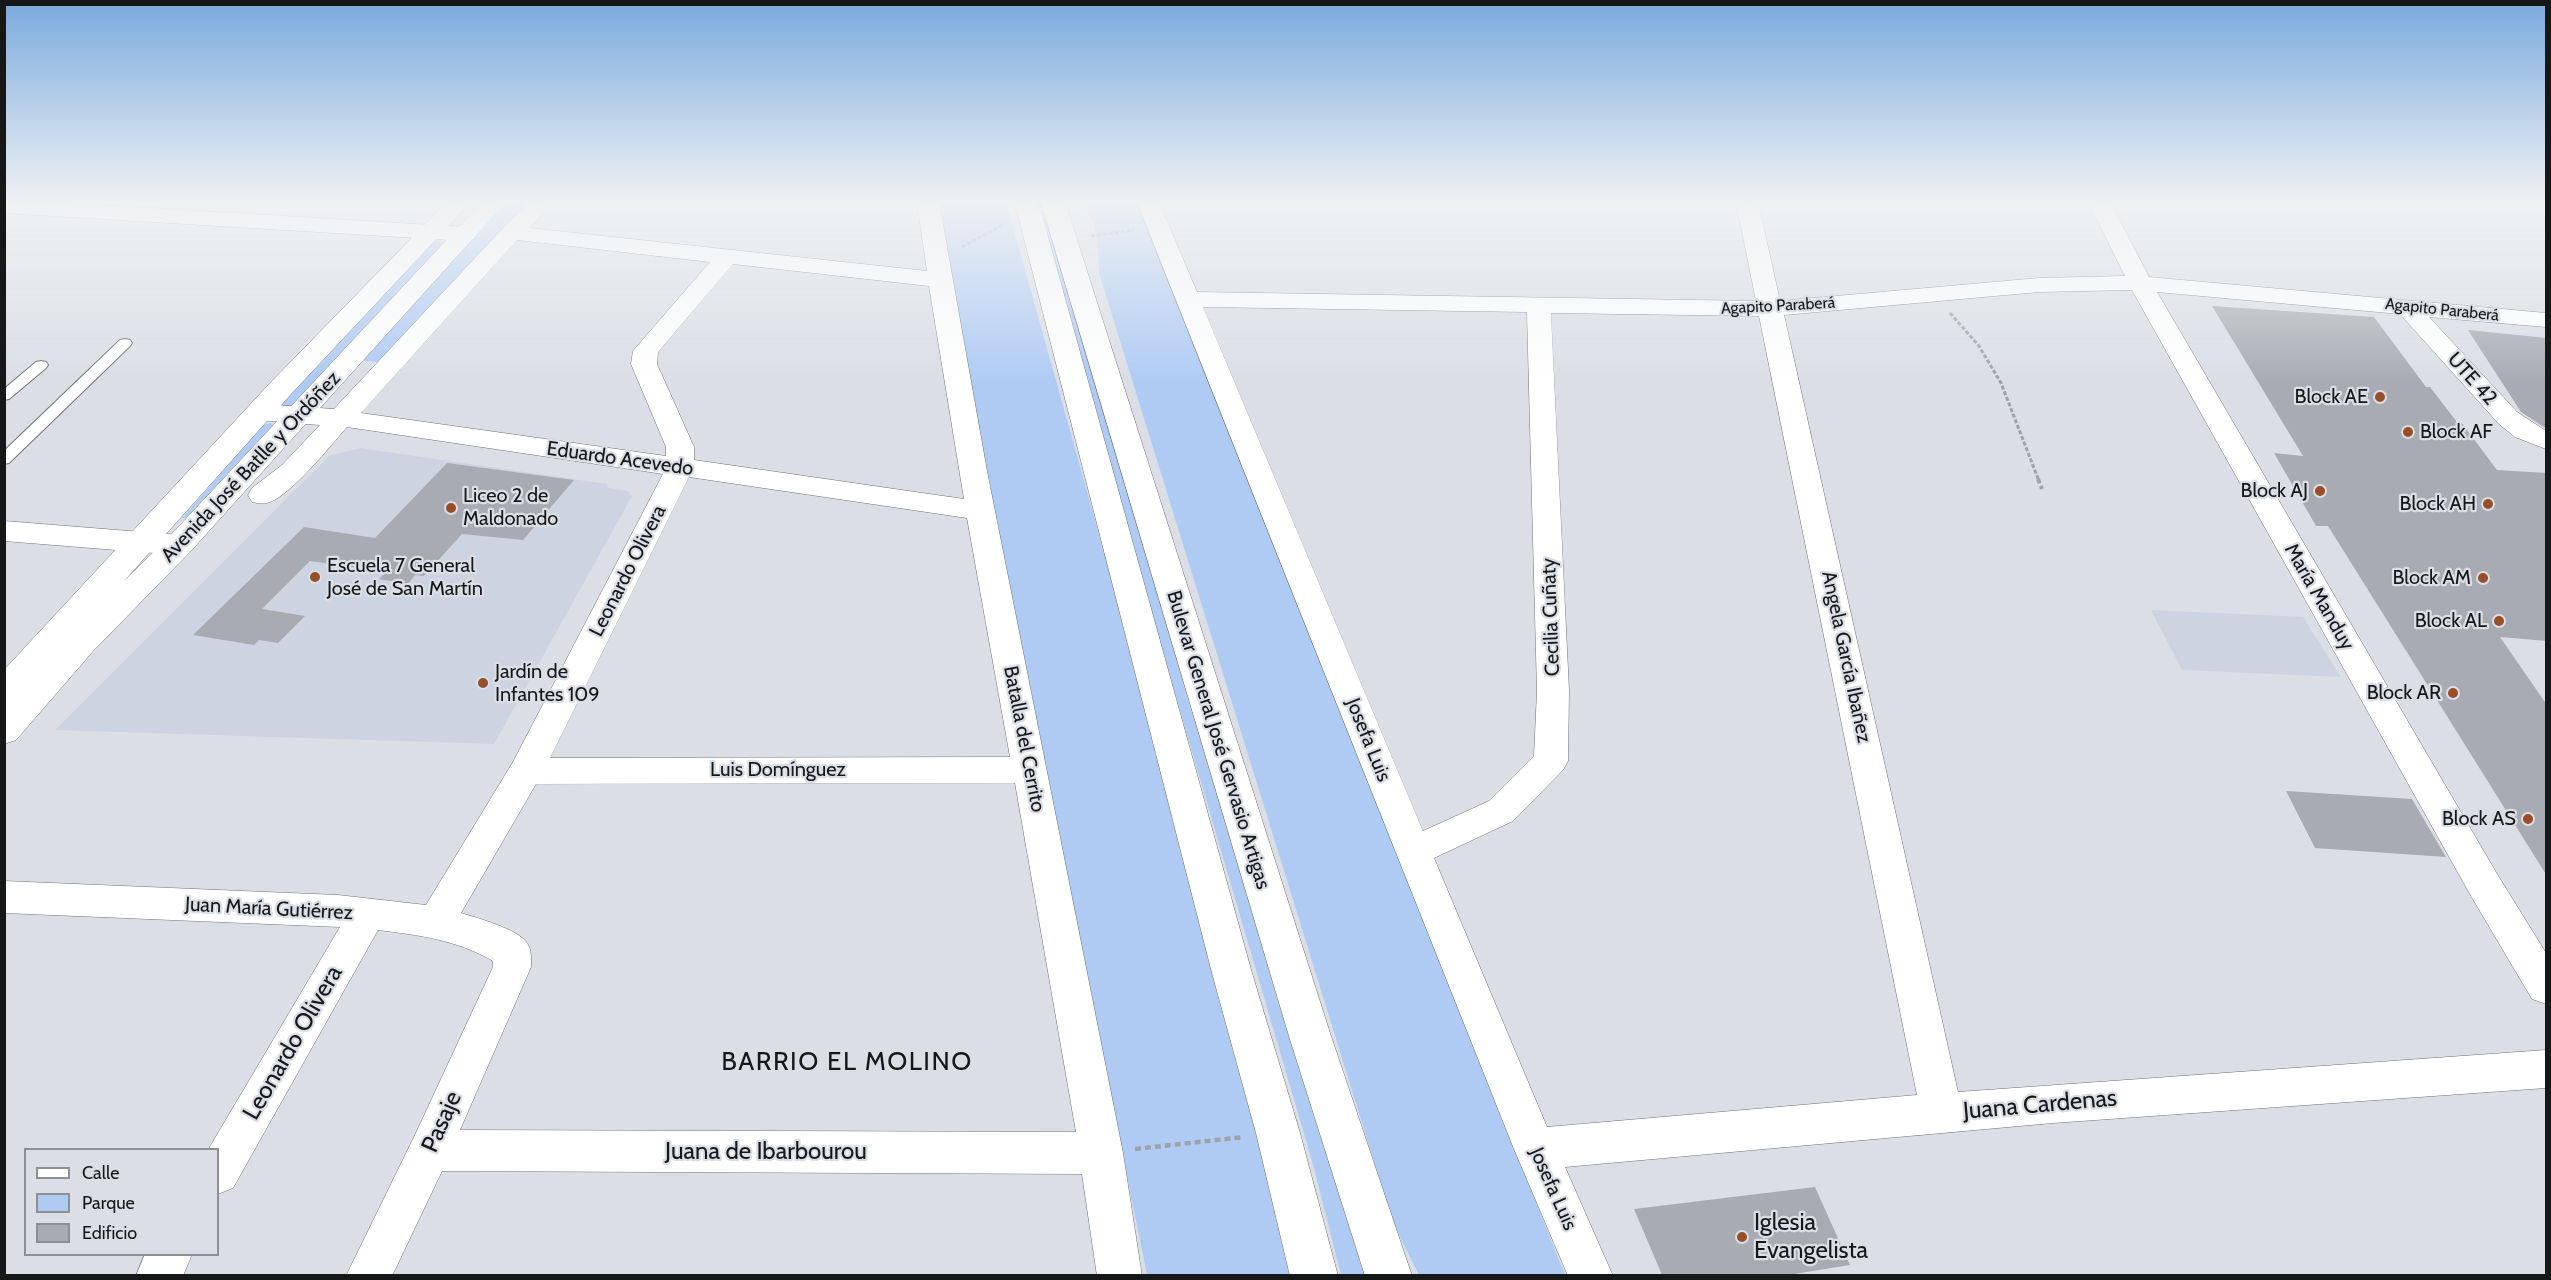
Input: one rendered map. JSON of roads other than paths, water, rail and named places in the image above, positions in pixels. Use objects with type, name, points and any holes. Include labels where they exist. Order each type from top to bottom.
[{"type":"main road","name":"Avenida José Batlle y Ordóñez","points":[[4,693],[259,412],[402,262]]},
{"type":"main road","name":"Avenida José Batlle y Ordóñez","points":[[4,730],[82,642],[179,544],[441,262]]},
{"type":"main road","name":"Bulevar General José Gervasio Artigas","points":[[1050,262],[1232,973],[1278,1133],[1314,1275]]},
{"type":"main road","name":"Bulevar General José Gervasio Artigas","points":[[1070,262],[1309,1034],[1389,1275]]},
{"type":"street","points":[[262,495],[292,471],[485,262]]},
{"type":"street","points":[[680,468],[680,447],[645,364],[646,351],[722,262]]},
{"type":"street","points":[[837,262],[938,268]]},
{"type":"street","name":"Batalla del Cerrito","points":[[937,262],[981,511],[1101,1153],[1120,1275]]},
{"type":"street","name":"Josefa Luis","points":[[1172,262],[1535,1149],[1591,1275]]},
{"type":"street","name":"Angela García Ibañez","points":[[1759,262],[1827,565],[1932,1060],[1941,1113]]},
{"type":"street","name":"María Manduy","points":[[2129,262],[2484,885],[2547,987]]},
{"type":"street","name":"Agapito Paraberá","points":[[1188,299],[1769,309],[2039,285],[2140,283],[2547,320]]},
{"type":"street","name":"Cecilia Cuñaty","points":[[1413,851],[1501,812],[1551,761],[1553,691],[1539,306]]},
{"type":"street","name":"UTE 42","points":[[2406,306],[2508,418],[2524,431],[2547,441]]},
{"type":"street","name":"Eduardo Acevedo","points":[[259,412],[342,418],[981,511]]},
{"type":"street","name":"Leonardo Olivera","points":[[435,923],[526,771],[680,468]]},
{"type":"street","points":[[4,531],[179,544]]},
{"type":"street","name":"Luis Domínguez","points":[[526,771],[1030,770]]},
{"type":"street","name":"Juan María Gutiérrez","points":[[4,897],[368,913],[435,923],[496,940],[512,952],[512,967]]},
{"type":"street","name":"Leonardo Olivera","points":[[219,1171],[368,913]]},
{"type":"street","name":"Pasaje","points":[[368,1275],[430,1150],[512,967]]},
{"type":"street","name":"Juana Cardenas","points":[[1535,1149],[2053,1103],[2547,1069]]},
{"type":"street","name":"Juana de Ibarbourou","points":[[430,1150],[1101,1153]]},
{"type":"street","points":[[158,1275],[169,1256]]},
{"type":"lane","points":[[4,460],[125,343]]},
{"type":"lane","points":[[4,396],[40,365]]},
{"type":"place","name":"Block AE","points":[[2380,397]]},
{"type":"place","name":"Block AF","points":[[2408,432]]},
{"type":"place","name":"Block AJ","points":[[2320,491]]},
{"type":"place","name":"Block AH","points":[[2488,504]]},
{"type":"place","name":"Liceo 2 de Maldonado","points":[[451,508]]},
{"type":"place","name":"Escuela 7 General José de San Martín","points":[[315,577]]},
{"type":"place","name":"Block AM","points":[[2483,578]]},
{"type":"place","name":"Block AL","points":[[2499,621]]},
{"type":"place","name":"Jardín de Infantes 109","points":[[483,683]]},
{"type":"place","name":"Block AR","points":[[2453,693]]},
{"type":"place","name":"Block AS","points":[[2528,819]]},
{"type":"place","name":"Iglesia Evangelista","points":[[1742,1237]]},
{"type":"district","name":"BARRIO EL MOLINO","points":[[847,1062]]}]
